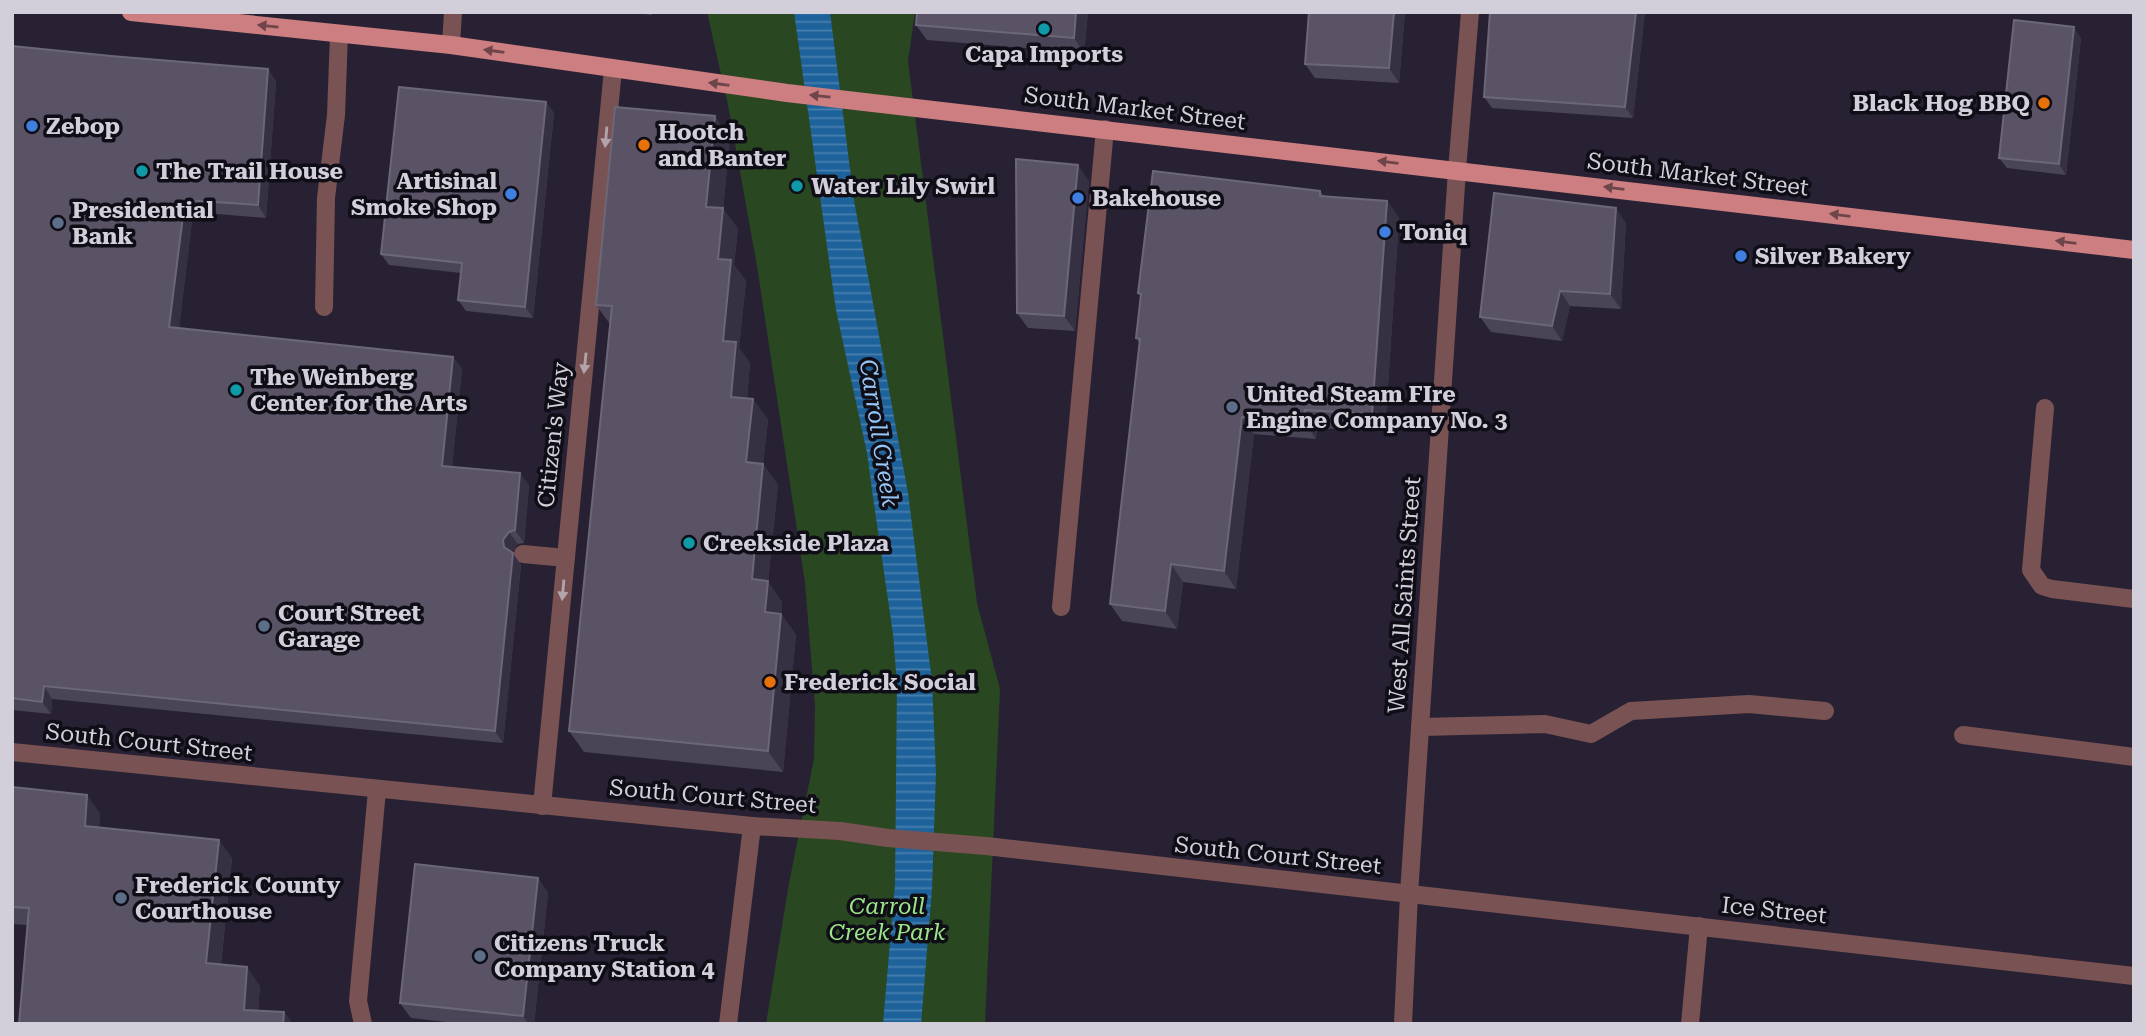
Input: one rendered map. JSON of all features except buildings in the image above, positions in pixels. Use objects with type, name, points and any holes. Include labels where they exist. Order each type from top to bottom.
[{"type":"main road","name":"South Market Street","points":[[131,12],[451,45],[787,93],[2134,250]]},
{"type":"street","points":[[451,45],[453,12]]},
{"type":"street","name":"West All Saints Street","points":[[1403,1024],[1420,727],[1470,12]]},
{"type":"street","points":[[324,307],[326,198],[336,115],[339,34]]},
{"type":"street","name":"Citizen's Way","points":[[542,806],[613,69]]},
{"type":"street","points":[[1061,607],[1105,129]]},
{"type":"street","points":[[2046,408],[2031,570],[2042,586],[2052,589],[2134,599]]},
{"type":"street","points":[[523,554],[566,558]]},
{"type":"street","points":[[1420,727],[1545,724],[1591,734],[1631,711],[1749,704],[1825,711]]},
{"type":"street","points":[[1964,735],[2134,757]]},
{"type":"street","name":"South Court Street","points":[[12,752],[542,806],[752,826],[840,831],[1409,894]]},
{"type":"street","points":[[363,1024],[358,1001],[377,790]]},
{"type":"street","points":[[728,1024],[752,826]]},
{"type":"street","name":"Ice Street","points":[[1409,894],[2134,976]]},
{"type":"street","points":[[1690,1024],[1699,926]]},
{"type":"green space","name":"Carroll Creek Park","points":[[707,12],[915,12],[908,61],[977,603],[1000,689],[985,1024],[766,1024],[789,883],[814,759],[815,706],[805,583],[757,266],[728,105]]},
{"type":"water","name":"Carroll Creek","points":[[794,12],[830,12],[854,200],[908,493],[932,681],[936,773],[932,889],[921,1024],[883,1024],[895,884],[897,684],[893,634],[867,453],[836,310]]},
{"type":"place","name":"Capa Imports","points":[[1044,29]]},
{"type":"place","name":"Black Hog BBQ","points":[[2044,103]]},
{"type":"place","name":"Zebop","points":[[32,126]]},
{"type":"place","name":"Hootch and Banter","points":[[644,145]]},
{"type":"place","name":"The Trail House","points":[[142,171]]},
{"type":"place","name":"Water Lily Swirl","points":[[797,186]]},
{"type":"place","name":"Artisinal Smoke Shop","points":[[511,194]]},
{"type":"place","name":"Bakehouse","points":[[1078,198]]},
{"type":"place","name":"Presidential Bank","points":[[58,223]]},
{"type":"place","name":"Toniq","points":[[1385,232]]},
{"type":"place","name":"Silver Bakery","points":[[1741,256]]},
{"type":"place","name":"The Weinberg Center for the Arts","points":[[236,390]]},
{"type":"place","name":"United Steam FIre Engine Company No. 3","points":[[1232,407]]},
{"type":"place","name":"Creekside Plaza","points":[[689,543]]},
{"type":"place","name":"Court Street Garage","points":[[264,626]]},
{"type":"place","name":"Frederick Social","points":[[770,682]]},
{"type":"place","name":"Frederick County Courthouse","points":[[121,898]]},
{"type":"place","name":"Citizens Truck Company Station 4","points":[[480,956]]}]
